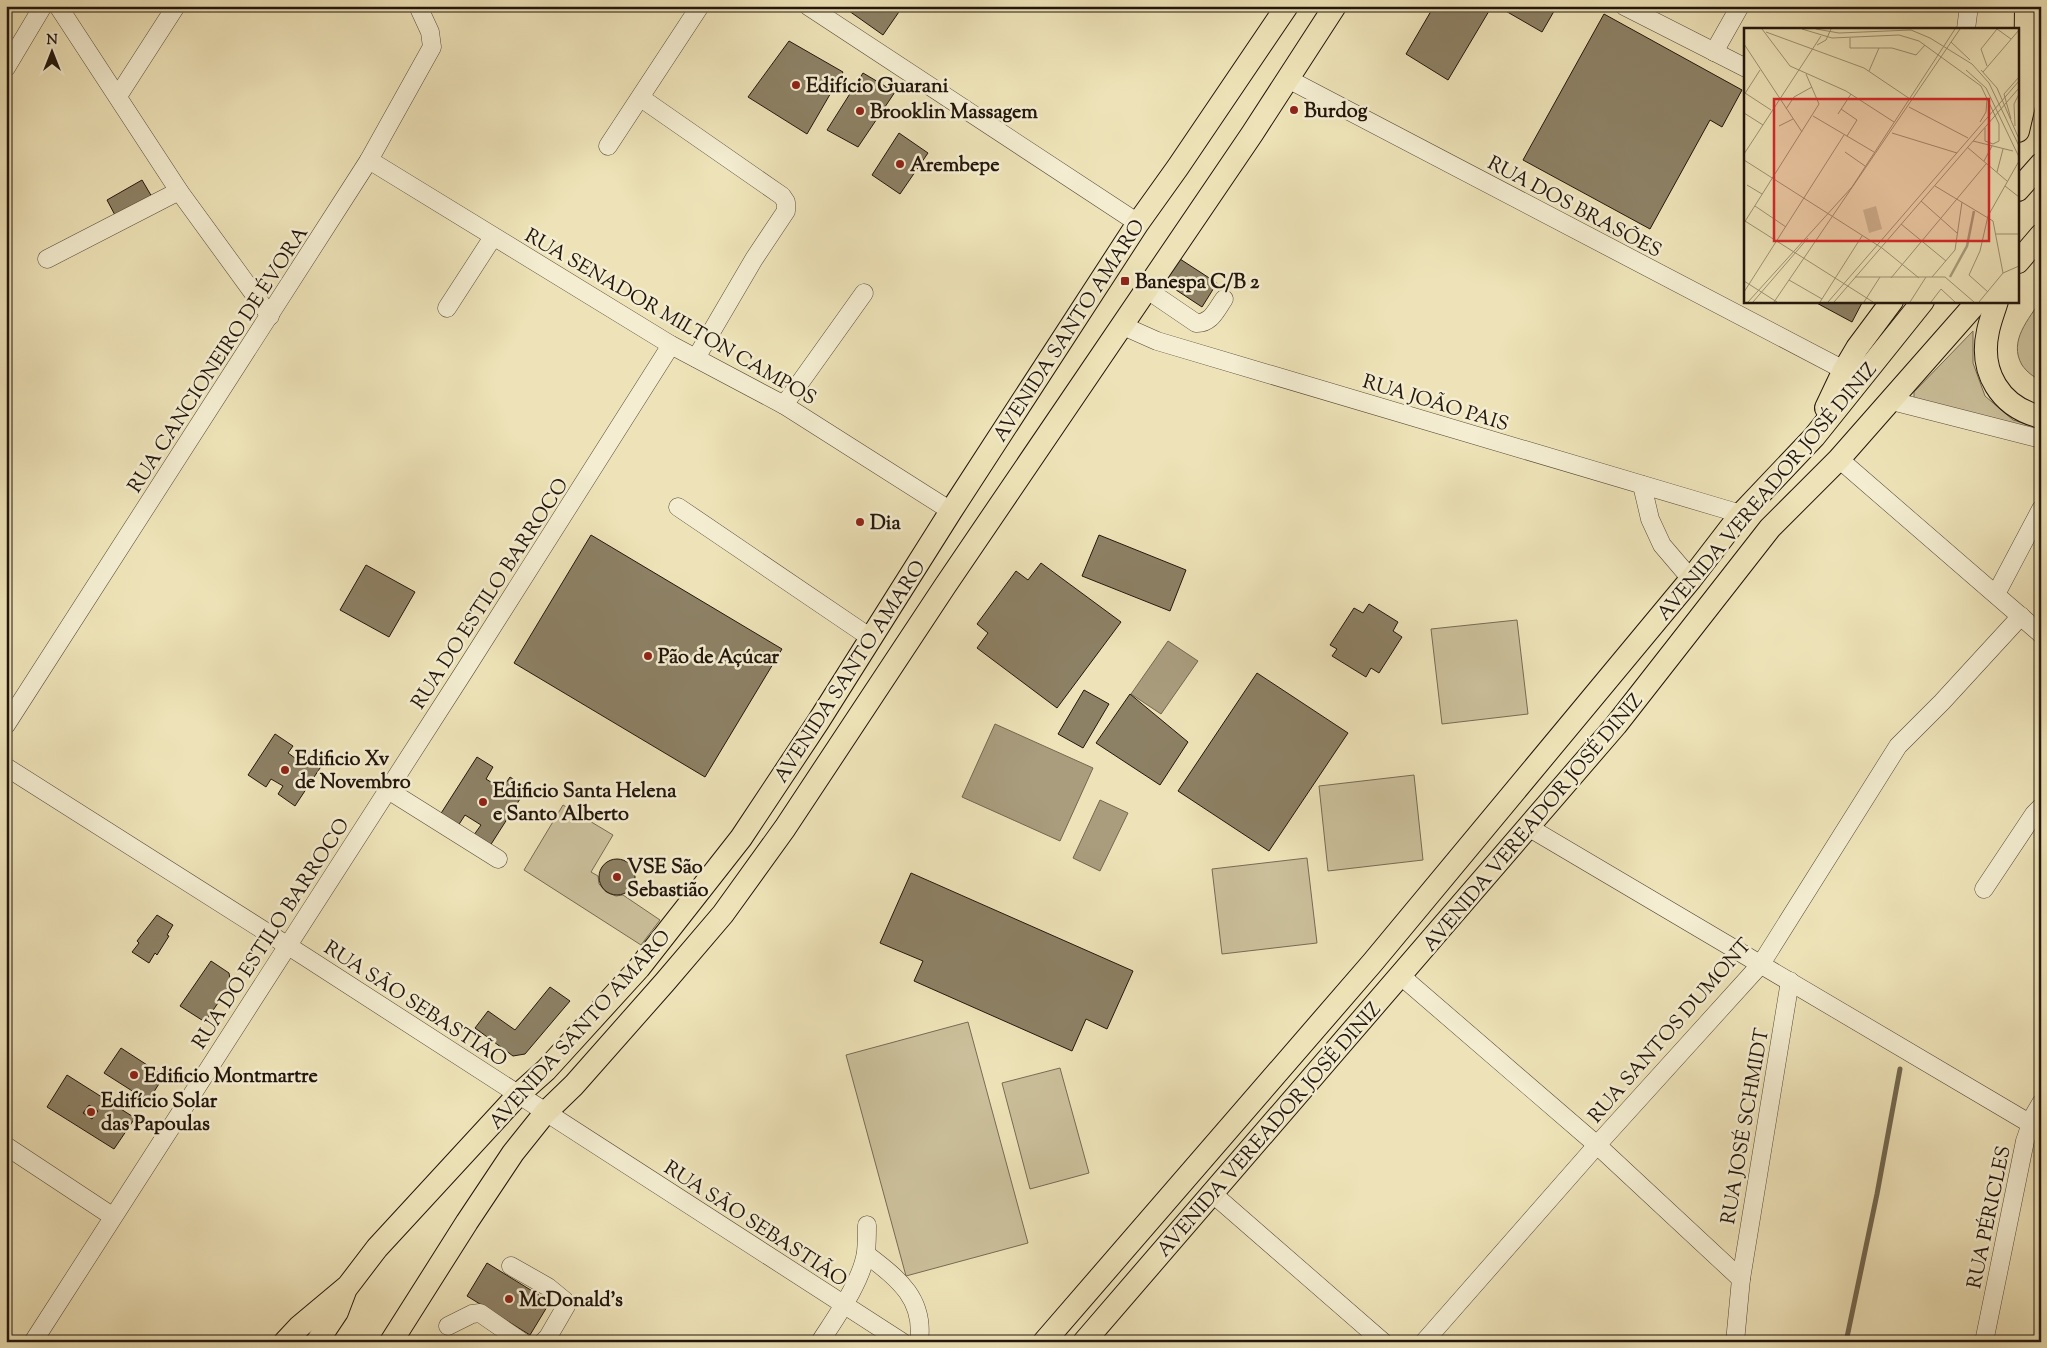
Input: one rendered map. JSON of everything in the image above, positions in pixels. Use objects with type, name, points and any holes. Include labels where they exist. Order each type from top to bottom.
[{"type":"main road","name":"AVENIDA SANTO AMARO","points":[[285,1342],[299,1327],[348,1286],[377,1248],[518,1095],[546,1070],[639,968],[741,838],[1138,223],[1287,6]]},
{"type":"main road","name":"AVENIDA SANTO AMARO","points":[[391,1342],[508,1161],[545,1113],[574,1084],[659,989],[723,914],[785,828],[906,644],[1288,79],[1335,6]]},
{"type":"main road","points":[[2020,122],[2025,101],[2026,6]]},
{"type":"main road","points":[[2020,188],[2041,164]]},
{"type":"main road","points":[[2020,260],[2041,235]]},
{"type":"main road","points":[[1814,437],[1844,370],[1857,348],[1891,302]]},
{"type":"main road","name":"AVENIDA VEREADOR JOSÉ DINIZ","points":[[1044,1342],[1373,962],[1691,579],[1741,514],[1814,437],[1922,302]]},
{"type":"main road","name":"AVENIDA VEREADOR JOSÉ DINIZ","points":[[1084,1342],[1616,725],[1770,528],[1839,459],[1977,302]]},
{"type":"main road","points":[[1997,302],[1988,333],[1987,362],[1990,377],[2008,401],[2041,417]]},
{"type":"main road","name":"AVENIDA SANTO AMARO","points":[[317,1342],[337,1312],[348,1286]]},
{"type":"street","points":[[6,68],[43,6]]},
{"type":"street","points":[[58,6],[179,190],[270,316]]},
{"type":"street","points":[[118,96],[176,6]]},
{"type":"street","name":"RUA CANCIONEIRO DE ÉVORA","points":[[6,725],[369,160],[432,47],[430,32],[418,6]]},
{"type":"street","points":[[608,146],[700,6]]},
{"type":"street","points":[[808,6],[1138,223]]},
{"type":"street","points":[[1624,6],[1744,67]]},
{"type":"street","points":[[1714,52],[1740,6]]},
{"type":"street","points":[[1966,28],[1969,6]]},
{"type":"street","name":"RUA DOS BRASÕES","points":[[1288,79],[1844,370]]},
{"type":"street","points":[[640,98],[782,196],[786,202],[786,211],[754,259],[696,358]]},
{"type":"street","name":"RUA SENADOR MILTON CAMPOS","points":[[369,160],[672,345],[784,405],[951,511]]},
{"type":"street","points":[[47,259],[179,190]]},
{"type":"street","points":[[447,308],[493,236]]},
{"type":"street","points":[[1146,289],[1196,322],[1203,323],[1210,320],[1224,299]]},
{"type":"street","points":[[784,405],[864,293]]},
{"type":"street","name":"RUA JOÃO PAIS","points":[[1121,325],[1157,341],[1741,514]]},
{"type":"street","name":"RUA DO ESTILO BARROCO","points":[[32,1342],[288,946],[672,345]]},
{"type":"street","points":[[1892,401],[2041,439]]},
{"type":"street","points":[[1839,459],[2041,634]]},
{"type":"street","points":[[1642,485],[1650,519],[1662,545],[1691,579]]},
{"type":"street","points":[[678,507],[871,638]]},
{"type":"street","points":[[1996,594],[2041,509]]},
{"type":"street","name":"RUA SANTOS DUMONT","points":[[1424,1342],[1596,1145],[1761,964],[1898,746],[1942,702],[2021,616]]},
{"type":"street","name":"RUA SÃO SEBASTIÃO","points":[[6,767],[288,946],[902,1342]]},
{"type":"street","points":[[388,790],[498,859]]},
{"type":"street","points":[[1984,889],[2034,814],[2041,807]]},
{"type":"street","points":[[1528,828],[2036,1127]]},
{"type":"street","points":[[1401,976],[1596,1145],[1741,1279]]},
{"type":"street","name":"RUA JOSÉ SCHMIDT","points":[[1735,1342],[1741,1279],[1790,981]]},
{"type":"street","name":"RUA PÉRICLES","points":[[1984,1342],[2025,1141],[2036,1127],[2041,1103]]},
{"type":"street","points":[[6,1146],[112,1216]]},
{"type":"street","points":[[1213,1194],[1383,1342]]},
{"type":"street","points":[[820,1342],[845,1304],[856,1281],[866,1254],[867,1225]]},
{"type":"street","points":[[866,1254],[889,1272],[909,1294],[919,1313],[921,1331],[919,1342]]},
{"type":"street","points":[[512,1266],[548,1287],[565,1301],[566,1306],[548,1337],[543,1342]]},
{"type":"street","points":[[448,1326],[472,1314],[480,1313],[522,1342]]},
{"type":"shaded area","points":[[2041,300],[2041,380],[2030,374],[2022,365],[2017,347],[2026,323]]},
{"type":"shaded area","points":[[1973,331],[1973,363],[1985,396],[2013,420],[2041,428],[2041,433],[1922,403],[1914,398],[1914,392]]},
{"type":"shaded area","points":[[1517,620],[1528,714],[1442,724],[1431,629]]},
{"type":"shaded area","points":[[1168,641],[1198,661],[1161,714],[1131,694]]},
{"type":"shaded area","points":[[995,724],[1093,768],[1060,841],[962,797]]},
{"type":"shaded area","points":[[1414,775],[1423,860],[1328,871],[1319,786]]},
{"type":"shaded area","points":[[1100,800],[1128,813],[1100,871],[1073,858]]},
{"type":"shaded area","points":[[563,805],[613,835],[591,872],[598,876],[599,884],[606,892],[616,896],[623,895],[660,920],[641,945],[524,870]]},
{"type":"shaded area","points":[[1307,858],[1317,943],[1222,954],[1212,869]]},
{"type":"shaded area","points":[[968,1022],[1028,1243],[906,1276],[846,1055]]},
{"type":"shaded area","points":[[1060,1068],[1089,1173],[1030,1189],[1002,1083]]},
{"type":"building","points":[[842,6],[903,6],[883,35]]},
{"type":"building","points":[[1434,6],[1492,6],[1448,80],[1406,54]]},
{"type":"building","points":[[1497,6],[1557,6],[1542,32]]},
{"type":"building","points":[[1604,14],[1742,90],[1722,127],[1710,120],[1650,229],[1523,160]]},
{"type":"building","name":"Edifício Guarani","points":[[789,41],[843,72],[807,134],[748,97]]},
{"type":"building","name":"Brooklin Massagem","points":[[863,73],[895,92],[858,147],[827,130]]},
{"type":"building","name":"Arembepe","points":[[899,133],[928,153],[900,194],[872,175]]},
{"type":"building","points":[[142,180],[152,197],[116,217],[107,200]]},
{"type":"building","points":[[1180,259],[1217,283],[1202,307],[1164,282]]},
{"type":"building","points":[[1815,302],[1862,302],[1852,322]]},
{"type":"building","name":"Pão de Açúcar","points":[[591,535],[782,649],[705,777],[514,663]]},
{"type":"building","points":[[1099,535],[1186,570],[1170,611],[1082,576]]},
{"type":"building","points":[[1041,563],[1121,622],[1057,708],[977,648],[988,633],[977,624],[1016,571],[1028,580]]},
{"type":"building","points":[[366,565],[415,592],[389,637],[340,610]]},
{"type":"building","points":[[1369,604],[1398,622],[1393,631],[1402,637],[1379,673],[1371,668],[1366,677],[1332,656],[1337,649],[1330,645],[1354,608],[1363,613]]},
{"type":"building","points":[[1257,673],[1348,733],[1269,851],[1178,791]]},
{"type":"building","points":[[1084,690],[1109,704],[1083,748],[1058,734]]},
{"type":"building","points":[[1130,694],[1188,742],[1160,785],[1096,743]]},
{"type":"building","name":"Edificio Xv de Novembro","points":[[275,734],[293,746],[288,753],[299,761],[304,753],[322,765],[295,806],[278,794],[283,786],[271,779],[266,787],[248,775]]},
{"type":"building","name":"Edificio Santa Helena e Santo Alberto","points":[[477,757],[493,767],[486,779],[502,789],[510,777],[527,788],[488,849],[471,839],[481,825],[465,815],[456,829],[438,818]]},
{"type":"building","name":"VSE São Sebastião","points":[[617,859],[624,860],[630,864],[634,870],[634,884],[630,890],[624,894],[617,895],[610,894],[604,890],[600,884],[599,877],[600,870],[604,864],[610,860]]},
{"type":"building","points":[[911,873],[1133,971],[1107,1029],[1086,1019],[1072,1051],[914,981],[923,961],[880,943]]},
{"type":"building","points":[[157,915],[173,925],[167,935],[169,936],[157,955],[155,953],[149,963],[132,952],[139,943],[137,941]]},
{"type":"building","points":[[211,961],[229,973],[231,984],[205,1022],[180,1006]]},
{"type":"building","points":[[550,987],[570,1001],[525,1054],[513,1056],[475,1028],[488,1011],[515,1030]]},
{"type":"building","name":"Edificio Montmartre","points":[[121,1048],[164,1076],[148,1101],[104,1073]]},
{"type":"building","name":"Edifício Solar das Papoulas","points":[[67,1075],[135,1118],[114,1149],[47,1107]]},
{"type":"building","points":[[89,1105],[98,1111],[92,1119],[83,1113]]},
{"type":"building","name":"McDonald's","points":[[487,1263],[550,1302],[530,1335],[467,1296]]},
{"type":"waterway","points":[[1846,1342],[1877,1194],[1900,1069]]},
{"type":"place","name":"Edifício Guarani","points":[[796,85]]},
{"type":"place","name":"Burdog","points":[[1294,110]]},
{"type":"place","name":"Brooklin Massagem","points":[[860,111]]},
{"type":"place","name":"Arembepe","points":[[900,164]]},
{"type":"place","name":"Banespa C/B 2","points":[[1125,281]]},
{"type":"place","name":"Dia","points":[[860,522]]},
{"type":"place","name":"Pão de Açúcar","points":[[648,656]]},
{"type":"place","name":"Edificio Xv de Novembro","points":[[285,770]]},
{"type":"place","name":"Edificio Santa Helena e Santo Alberto","points":[[483,802]]},
{"type":"place","name":"VSE São Sebastião","points":[[617,877]]},
{"type":"place","name":"Edificio Montmartre","points":[[134,1075]]},
{"type":"place","name":"Edifício Solar das Papoulas","points":[[91,1112]]},
{"type":"place","name":"McDonald's","points":[[509,1299]]}]
